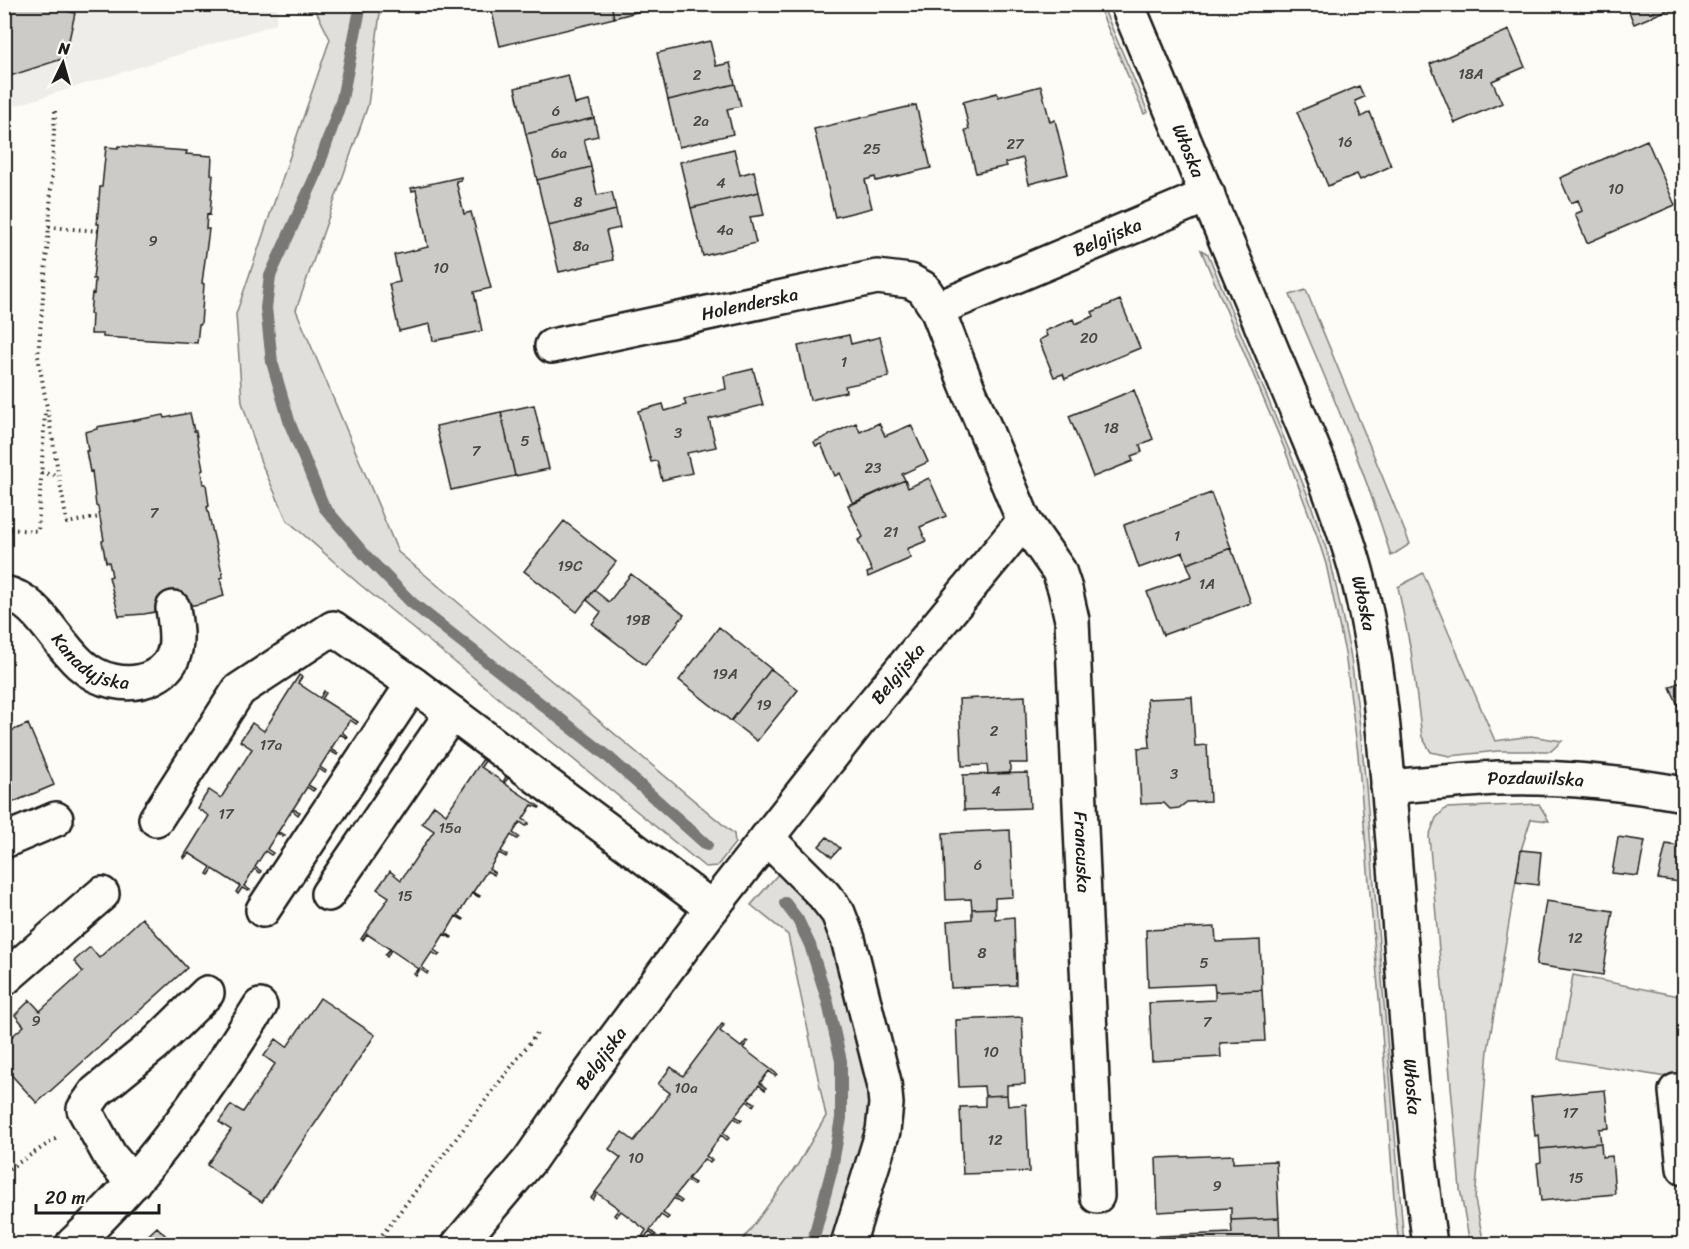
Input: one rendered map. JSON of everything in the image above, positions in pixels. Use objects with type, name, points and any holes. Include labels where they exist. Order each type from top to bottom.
[{"type":"street","name":"Włoska","points":[[1127,4],[1308,434],[1357,574],[1378,686],[1416,1120],[1430,1245]]},
{"type":"street","name":"Belgijska","points":[[937,309],[1208,195]]},
{"type":"street","name":"Holenderska","points":[[552,346],[877,277],[910,281],[923,288],[937,309]]},
{"type":"street","points":[[937,309],[1024,521]]},
{"type":"street","name":"Belgijska","points":[[459,1245],[529,1161],[592,1070],[712,908],[858,722],[1024,521]]},
{"type":"street","name":"Francuska","points":[[1024,521],[1059,571],[1072,620],[1097,1196]]},
{"type":"street","name":"Kanadyjska","points":[[4,593],[22,600],[44,622],[77,663],[100,679],[127,684],[153,678],[169,667],[176,652],[177,636],[173,608]]},
{"type":"street","points":[[156,819],[239,690],[333,628],[452,712],[712,908]]},
{"type":"street","points":[[263,910],[413,684]]},
{"type":"street","points":[[328,894],[452,712]]},
{"type":"street","name":"Pozdawilska","points":[[1388,787],[1498,778],[1565,778],[1630,784],[1684,794]]},
{"type":"street","points":[[4,841],[56,819]]},
{"type":"street","points":[[767,838],[823,894],[838,913],[848,939],[884,1082],[886,1104],[883,1131],[848,1245]]},
{"type":"street","points":[[4,979],[102,894]]},
{"type":"street","points":[[133,1183],[110,1156],[84,1109],[96,1092],[155,1044],[207,993]]},
{"type":"street","points":[[73,1245],[99,1220],[169,1141],[260,1006]]},
{"type":"street","points":[[1676,1091],[1683,1134],[1684,1168]]},
{"type":"path","points":[[55,111],[49,227],[38,356],[67,523],[100,517]]},
{"type":"path","points":[[49,227],[99,231]]},
{"type":"path","points":[[4,529],[38,531],[45,404]]},
{"type":"path","points":[[41,473],[58,474]]},
{"type":"path","points":[[375,1245],[538,1032]]},
{"type":"path","points":[[4,1172],[60,1136]]},
{"type":"shaded area","points":[[256,4],[278,9],[276,24],[5,109],[5,5]]},
{"type":"shaded area","points":[[284,5],[381,5],[368,105],[296,310],[398,552],[734,834],[735,843],[717,866],[705,867],[358,583],[287,520],[260,460],[242,402],[236,314],[330,39],[316,11]]},
{"type":"shaded area","points":[[1098,5],[1102,5],[1148,112],[1144,114]]},
{"type":"shaded area","points":[[1201,250],[1208,254],[1308,496],[1331,563],[1350,652],[1366,786],[1404,1244],[1399,1244],[1395,1212],[1358,754],[1345,653],[1326,564],[1317,536],[1285,450]]},
{"type":"shaded area","points":[[1306,290],[1410,544],[1391,556],[1357,457],[1290,295]]},
{"type":"shaded area","points":[[1423,573],[1495,741],[1531,736],[1562,741],[1551,751],[1498,751],[1450,756],[1431,752],[1422,737],[1411,651],[1398,587]]},
{"type":"shaded area","points":[[1539,804],[1549,821],[1531,819],[1521,850],[1488,1050],[1475,1200],[1484,1244],[1470,1244],[1460,1189],[1429,836],[1436,818],[1446,808]]},
{"type":"shaded area","points":[[780,872],[831,914],[878,1108],[834,1244],[740,1244],[798,1164],[826,1116],[788,935],[751,905]]},
{"type":"shaded area","points":[[1573,975],[1684,997],[1684,1080],[1558,1059]]},
{"type":"building","points":[[4,4],[33,4],[75,13],[65,58],[4,78]]},
{"type":"building","points":[[490,4],[611,4],[614,18],[500,46]]},
{"type":"building","points":[[611,4],[666,4],[614,18]]},
{"type":"building","points":[[1626,4],[1676,4],[1677,6],[1634,24]]},
{"type":"building","points":[[1509,30],[1525,67],[1492,81],[1502,103],[1455,123],[1430,64]]},
{"type":"building","points":[[710,41],[716,66],[730,63],[735,84],[668,100],[657,53]]},
{"type":"building","points":[[568,75],[575,104],[589,101],[594,118],[526,134],[515,88]]},
{"type":"building","points":[[735,84],[741,106],[727,109],[733,134],[679,147],[668,100]]},
{"type":"building","points":[[1041,86],[1050,122],[1055,120],[1068,174],[1029,184],[1023,158],[1005,163],[1007,166],[976,173],[965,130],[969,129],[963,102],[997,93],[998,97]]},
{"type":"building","points":[[1359,86],[1364,97],[1355,101],[1361,117],[1370,112],[1391,166],[1360,180],[1357,174],[1328,186],[1297,112]]},
{"type":"building","points":[[916,105],[931,168],[876,181],[875,177],[865,180],[872,208],[835,217],[814,129]]},
{"type":"building","points":[[594,118],[598,136],[584,139],[591,167],[537,180],[526,134]]},
{"type":"building","points":[[1647,140],[1675,205],[1587,243],[1575,214],[1582,211],[1578,200],[1571,203],[1560,178]]},
{"type":"building","points":[[118,146],[187,151],[186,154],[212,156],[210,215],[207,214],[206,229],[209,229],[202,283],[204,284],[201,324],[199,324],[197,343],[103,337],[103,334],[91,334],[92,314],[90,314],[92,293],[94,294],[95,279],[93,279],[99,224],[97,224],[100,187],[102,187],[106,147],[118,148]]},
{"type":"building","points":[[734,149],[740,175],[754,171],[759,192],[691,208],[680,162]]},
{"type":"building","points":[[591,167],[597,195],[612,192],[616,210],[548,226],[537,180]]},
{"type":"building","points":[[461,177],[461,180],[456,181],[464,214],[471,212],[491,288],[474,292],[482,331],[433,341],[430,324],[399,331],[389,284],[400,282],[394,255],[428,247],[416,190],[412,191],[411,188]]},
{"type":"building","points":[[759,192],[764,215],[750,217],[756,243],[703,256],[691,208]]},
{"type":"building","points":[[616,210],[620,228],[606,231],[613,260],[559,272],[548,226]]},
{"type":"building","points":[[1120,300],[1140,348],[1065,379],[1063,374],[1054,377],[1039,340],[1047,336],[1045,331],[1073,319],[1075,324],[1094,316],[1092,312]]},
{"type":"building","points":[[849,335],[851,344],[880,337],[889,377],[845,386],[846,392],[810,400],[798,346]]},
{"type":"building","points":[[753,369],[763,405],[709,419],[716,447],[687,453],[692,473],[662,480],[657,461],[651,462],[638,411],[663,404],[665,411],[686,405],[684,399],[726,389],[724,376]]},
{"type":"building","points":[[1134,390],[1153,439],[1140,445],[1142,452],[1131,456],[1133,461],[1093,477],[1069,416]]},
{"type":"building","points":[[534,405],[549,469],[515,476],[501,412]]},
{"type":"building","points":[[501,412],[515,476],[451,490],[436,426]]},
{"type":"building","points":[[190,413],[194,431],[196,431],[203,470],[201,471],[203,484],[206,484],[209,506],[207,507],[223,577],[220,578],[224,596],[199,604],[119,616],[109,577],[112,576],[109,562],[106,562],[102,541],[104,540],[96,506],[92,471],[90,472],[86,451],[88,451],[85,432],[97,429],[97,427],[164,415],[165,418]]},
{"type":"building","points":[[856,423],[860,432],[879,423],[885,436],[911,425],[928,462],[902,474],[905,480],[853,504],[840,473],[835,476],[821,444],[816,446],[814,442]]},
{"type":"building","points":[[929,478],[946,516],[920,527],[926,541],[907,549],[911,558],[868,577],[867,573],[872,571],[858,540],[863,537],[848,505],[905,480],[908,488]]},
{"type":"building","points":[[1211,493],[1231,548],[1187,564],[1183,552],[1139,568],[1124,525]]},
{"type":"building","points":[[564,521],[616,562],[577,612],[524,571]]},
{"type":"building","points":[[1231,548],[1251,603],[1163,635],[1147,592],[1192,576],[1187,564]]},
{"type":"building","points":[[631,574],[684,615],[645,665],[592,624],[601,612],[587,600],[594,590],[609,602]]},
{"type":"building","points":[[719,627],[771,669],[731,721],[679,680]]},
{"type":"building","points":[[771,669],[798,690],[757,741],[731,721]]},
{"type":"building","points":[[299,675],[302,677],[298,683],[320,698],[324,691],[326,693],[322,699],[358,722],[356,724],[350,720],[342,732],[347,738],[340,734],[331,749],[338,753],[337,755],[330,751],[320,767],[326,771],[325,773],[319,769],[308,785],[315,789],[313,791],[307,787],[293,809],[300,812],[298,815],[292,810],[278,832],[285,835],[283,837],[277,833],[267,849],[273,853],[271,855],[265,851],[255,867],[261,871],[260,873],[254,869],[244,886],[250,890],[242,888],[238,894],[236,892],[240,886],[213,869],[209,875],[207,874],[211,867],[189,853],[183,858],[209,816],[197,808],[209,790],[221,798],[252,749],[240,741],[252,723],[264,731]]},
{"type":"building","points":[[1684,680],[1684,719],[1670,687]]},
{"type":"building","points":[[1025,696],[1028,763],[1010,763],[1010,773],[988,774],[987,765],[962,766],[959,699]]},
{"type":"building","points":[[1192,697],[1195,746],[1207,745],[1210,801],[1187,802],[1179,808],[1170,809],[1164,803],[1141,804],[1138,748],[1150,747],[1147,699]]},
{"type":"building","points":[[28,724],[54,785],[4,806],[4,734]]},
{"type":"building","points":[[483,759],[485,761],[481,767],[503,782],[507,775],[509,777],[504,783],[540,807],[532,805],[523,819],[529,823],[526,826],[520,822],[513,833],[519,837],[517,839],[511,835],[501,851],[507,855],[506,857],[499,853],[489,869],[495,873],[494,875],[487,871],[473,892],[480,896],[472,893],[458,915],[464,919],[456,916],[446,933],[452,937],[444,934],[434,950],[440,954],[438,956],[432,952],[422,967],[428,972],[427,974],[420,969],[416,976],[414,974],[419,969],[391,950],[387,957],[385,955],[390,949],[367,934],[363,940],[361,939],[389,897],[377,889],[390,871],[401,880],[434,831],[422,823],[434,805],[446,814]]},
{"type":"building","points":[[1028,773],[1030,808],[964,810],[963,775]]},
{"type":"building","points":[[1010,830],[1013,897],[995,898],[995,908],[972,909],[971,899],[946,900],[943,833]]},
{"type":"building","points":[[827,837],[840,848],[832,857],[819,846]]},
{"type":"building","points":[[1618,837],[1645,841],[1638,876],[1612,873]]},
{"type":"building","points":[[1666,844],[1684,847],[1680,882],[1658,879]]},
{"type":"building","points":[[1521,850],[1541,852],[1538,885],[1516,882]]},
{"type":"building","points":[[1546,901],[1613,911],[1603,975],[1536,965]]},
{"type":"building","points":[[995,908],[995,919],[1014,917],[1016,985],[951,988],[947,921],[972,919],[972,909]]},
{"type":"building","points":[[142,918],[187,968],[37,1103],[4,1067],[4,1043],[24,1026],[15,1015],[30,1000],[40,1011],[83,972],[74,961],[90,947],[99,958]]},
{"type":"building","points":[[1215,927],[1216,942],[1260,940],[1262,990],[1215,992],[1214,984],[1148,987],[1146,930]]},
{"type":"building","points":[[1262,990],[1265,1041],[1220,1043],[1221,1057],[1152,1061],[1149,1003],[1215,1000],[1215,992]]},
{"type":"building","points":[[320,998],[375,1035],[262,1202],[207,1165],[231,1130],[219,1122],[231,1105],[243,1112],[275,1064],[264,1056],[276,1039],[287,1047]]},
{"type":"building","points":[[1022,1017],[1025,1084],[1007,1085],[1007,1095],[985,1096],[984,1086],[959,1087],[956,1020]]},
{"type":"building","points":[[722,1024],[724,1025],[720,1031],[741,1047],[746,1041],[748,1042],[743,1048],[777,1074],[775,1076],[769,1071],[760,1083],[766,1088],[765,1090],[759,1085],[748,1099],[755,1103],[753,1106],[747,1101],[735,1116],[742,1120],[740,1122],[734,1118],[723,1133],[729,1138],[727,1140],[721,1135],[706,1156],[712,1160],[710,1163],[704,1159],[688,1179],[695,1183],[693,1185],[687,1181],[675,1196],[682,1201],[680,1203],[674,1198],[663,1213],[669,1217],[667,1219],[661,1215],[650,1230],[656,1235],[649,1232],[644,1238],[642,1237],[646,1230],[621,1211],[616,1217],[614,1215],[619,1209],[597,1193],[593,1200],[591,1198],[621,1158],[609,1149],[622,1132],[634,1141],[670,1093],[658,1084],[671,1067],[683,1076]]},
{"type":"building","points":[[1605,1090],[1609,1128],[1599,1129],[1601,1143],[1540,1149],[1539,1135],[1535,1136],[1531,1097]]},
{"type":"building","points":[[1007,1095],[1008,1106],[1026,1104],[1029,1172],[963,1174],[960,1107],[985,1106],[985,1096]]},
{"type":"building","points":[[1601,1143],[1602,1157],[1612,1156],[1615,1194],[1541,1201],[1537,1163],[1541,1162],[1540,1149]]},
{"type":"building","points":[[1233,1155],[1233,1163],[1276,1161],[1279,1218],[1231,1220],[1231,1208],[1158,1212],[1156,1158]]},
{"type":"building","points":[[1279,1218],[1280,1244],[1159,1244],[1159,1236],[1232,1233],[1231,1220]]},
{"type":"building","points":[[157,1227],[174,1244],[139,1244]]},
{"type":"waterway","points":[[361,4],[342,99],[315,177],[270,276],[266,308],[272,362],[290,424],[324,507],[365,555],[411,602],[605,754],[707,845]]},
{"type":"waterway","points":[[785,903],[798,920],[810,945],[827,999],[841,1061],[841,1118],[832,1169],[812,1244]]}]
